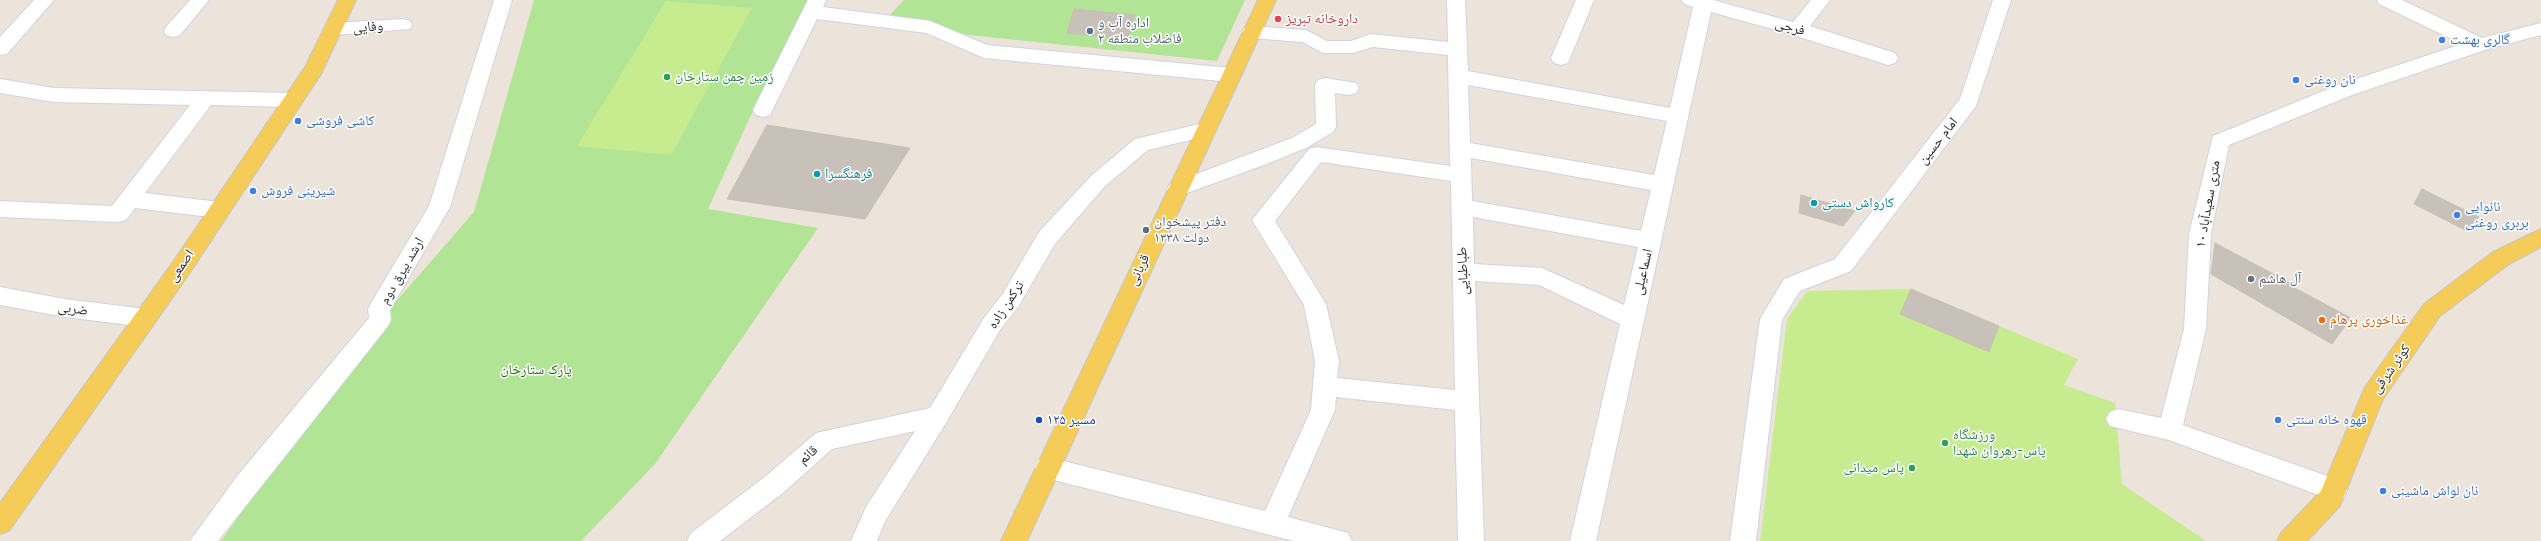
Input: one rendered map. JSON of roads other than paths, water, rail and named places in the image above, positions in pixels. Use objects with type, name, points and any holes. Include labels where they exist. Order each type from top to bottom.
[{"type":"main road","name":"اصمعی","points":[[0,523],[146,318],[314,69],[346,0]]},
{"type":"main road","name":"قربانی","points":[[1014,541],[1204,130],[1267,0]]},
{"type":"main road","name":"کوثر شرقی","points":[[2290,541],[2331,498],[2373,394],[2432,310],[2501,258],[2541,237]]},
{"type":"street","points":[[0,49],[45,0]]},
{"type":"street","points":[[173,31],[200,0]]},
{"type":"street","name":"ارشد بیرق دوم","points":[[203,541],[246,483],[380,320],[380,309],[439,207],[502,0]]},
{"type":"street","name":"طباطبایی","points":[[1456,0],[1471,541]]},
{"type":"street","points":[[1561,58],[1585,0]]},
{"type":"street","points":[[1797,29],[1821,0]]},
{"type":"street","name":"امام حسین","points":[[1743,541],[1771,319],[1792,285],[1842,265],[1969,101],[2002,0]]},
{"type":"street","points":[[2386,0],[2480,45]]},
{"type":"street","name":"فرجی","points":[[1697,2],[1797,29],[1888,58]]},
{"type":"street","name":"اسماعیلی","points":[[1583,541],[1677,116],[1697,2]]},
{"type":"street","points":[[763,110],[814,6],[930,27],[984,51],[1231,75]]},
{"type":"street","name":"وفایی","points":[[333,29],[403,24]]},
{"type":"street","name":"۱۰ متری سعیدآباد","points":[[2170,430],[2195,329],[2200,234],[2220,142],[2345,90],[2480,45],[2541,29]]},
{"type":"street","points":[[1251,32],[1306,36],[1323,47],[1354,47],[1371,40],[1457,49]]},
{"type":"street","points":[[1458,76],[1677,116]]},
{"type":"street","points":[[1272,524],[1323,410],[1327,361],[1315,304],[1263,220],[1307,148],[1326,128],[1325,85],[1349,88]]},
{"type":"street","points":[[0,86],[54,95],[293,100]]},
{"type":"street","points":[[0,209],[118,214],[206,98]]},
{"type":"street","name":"ترکمن زاده","points":[[864,541],[875,515],[938,416],[992,324],[1010,301],[1047,238],[1073,206],[1119,162],[1142,144],[1204,130]]},
{"type":"street","points":[[1177,189],[1307,148],[1461,175]]},
{"type":"street","points":[[1460,149],[1662,184]]},
{"type":"street","points":[[129,199],[219,210]]},
{"type":"street","points":[[1462,207],[1650,241]]},
{"type":"street","points":[[1463,272],[1542,277],[1632,319]]},
{"type":"street","name":"ضربی","points":[[0,296],[65,308],[146,318]]},
{"type":"street","points":[[1325,386],[1467,401]]},
{"type":"street","name":"قائم","points":[[700,541],[775,484],[825,440],[938,416]]},
{"type":"street","points":[[2118,419],[2170,430],[2335,490]]},
{"type":"street","points":[[1047,468],[1339,541]]},
{"type":"place","name":"داروخانه تبریز","points":[[1278,19]]},
{"type":"place","name":"اداره آب و فاضلاب منطقه ۲","points":[[1090,31]]},
{"type":"place","name":"گالری بهشت","points":[[2442,40]]},
{"type":"place","name":"زمین چمن ستارخان","points":[[667,77]]},
{"type":"place","name":"نان روغنی","points":[[2296,80]]},
{"type":"place","name":"کاشی فروشی","points":[[298,121]]},
{"type":"place","name":"فرهنگسرا","points":[[817,174]]},
{"type":"place","name":"شیرینی فروش","points":[[253,191]]},
{"type":"place","name":"کارواش دستی","points":[[1814,203]]},
{"type":"place","name":"نانوایی بربری روغنی","points":[[2457,215]]},
{"type":"place","name":"دفتر پیشخوان دولت ۱۳۳۸","points":[[1146,230]]},
{"type":"place","name":"آل هاشم","points":[[2251,279]]},
{"type":"place","name":"غذاخوری پرهام","points":[[2322,320]]},
{"type":"place","name":"مسیر ۱۲۵","points":[[1039,420]]},
{"type":"place","name":"قهوه خانه سنتی","points":[[2278,420]]},
{"type":"place","name":"ورزشگاه پاس-رهروان شهدا","points":[[1945,443]]},
{"type":"place","name":"پاس میدانی","points":[[1912,468]]},
{"type":"place","name":"نان لواش ماشینی","points":[[2383,491]]},
{"type":"park label","name":"پارک ستارخان","points":[[536,370]]}]
